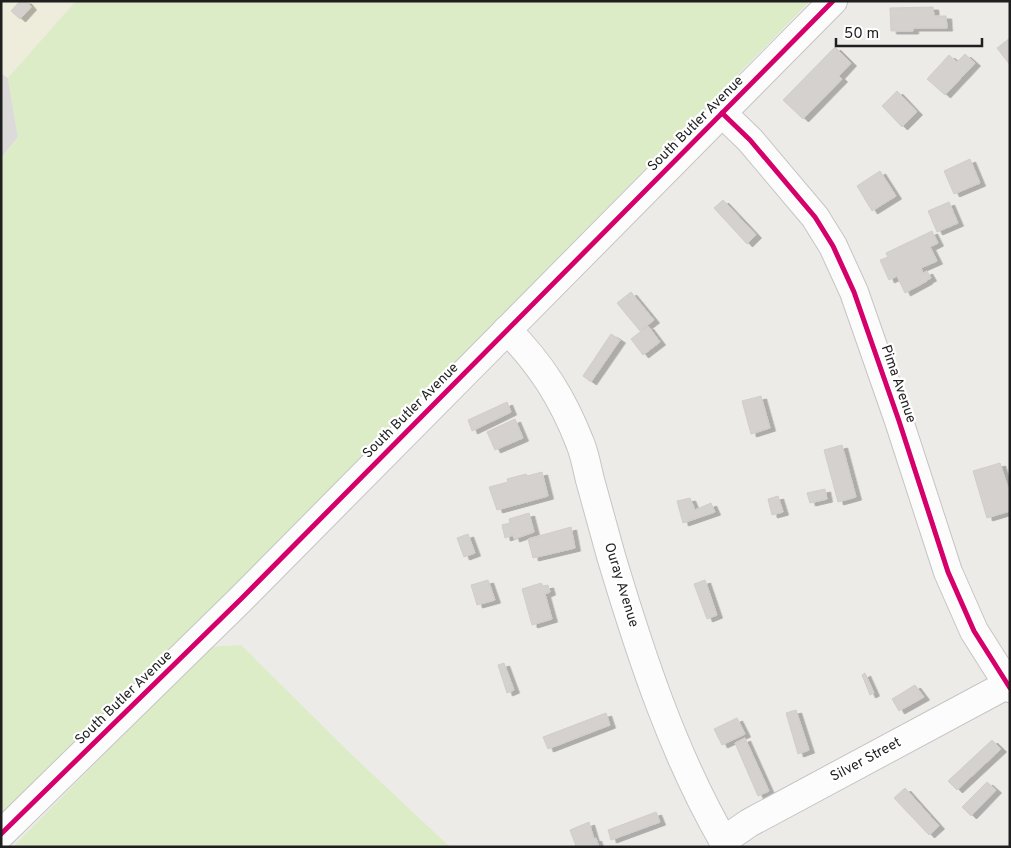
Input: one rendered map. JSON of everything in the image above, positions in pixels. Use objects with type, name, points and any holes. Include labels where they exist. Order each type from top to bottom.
[{"type":"street","name":"South Butler Avenue","points":[[1,834],[241,599],[832,1]]},
{"type":"street","name":"Pima Avenue","points":[[722,113],[750,140],[815,217],[833,246],[854,292],[899,421],[948,572],[974,631],[1009,685]]},
{"type":"street","name":"Ouray Avenue","points":[[507,330],[528,351],[546,376],[565,408],[581,445],[611,556],[661,706],[695,788],[725,844]]},
{"type":"street","name":"Silver Street","points":[[725,844],[757,819],[1009,685]]},
{"type":"shaded area","points":[[1,73],[8,78],[18,137],[1,158]]},
{"type":"green space","points":[[1,1],[76,1],[8,78],[1,73]]},
{"type":"green space","points":[[76,1],[810,1],[1,825],[1,159],[18,137],[8,78]]},
{"type":"green space","points":[[241,645],[352,755],[450,847],[13,847],[209,647]]},
{"type":"building","points":[[20,1],[26,1],[31,7],[20,19],[11,11]]},
{"type":"building","points":[[933,7],[934,16],[946,16],[947,28],[913,28],[913,31],[891,31],[890,8]]},
{"type":"building","points":[[1010,38],[1010,65],[997,48]]},
{"type":"building","points":[[835,47],[851,63],[839,76],[842,79],[803,119],[783,100]]},
{"type":"building","points":[[965,54],[975,63],[945,95],[927,79],[949,55],[957,62]]},
{"type":"building","points":[[897,91],[917,112],[902,127],[882,106]]},
{"type":"building","points":[[970,159],[980,183],[954,194],[944,171]]},
{"type":"building","points":[[880,171],[896,196],[872,211],[857,186]]},
{"type":"building","points":[[723,200],[756,235],[747,244],[714,208]]},
{"type":"building","points":[[949,202],[958,223],[937,232],[928,211]]},
{"type":"building","points":[[932,231],[938,243],[930,247],[937,261],[921,268],[923,273],[927,271],[931,278],[905,293],[897,276],[889,280],[880,260],[888,257],[886,253]]},
{"type":"building","points":[[631,292],[654,320],[640,331],[617,303]]},
{"type":"building","points":[[648,326],[660,342],[643,355],[631,339]]},
{"type":"building","points":[[611,334],[620,340],[591,382],[583,376]]},
{"type":"building","points":[[761,396],[770,428],[751,434],[742,401]]},
{"type":"building","points":[[507,402],[511,412],[472,431],[468,420]]},
{"type":"building","points":[[515,419],[523,438],[495,450],[487,432]]},
{"type":"building","points":[[842,445],[856,497],[838,502],[824,450]]},
{"type":"building","points":[[1000,463],[1010,494],[1010,511],[987,518],[973,471]]},
{"type":"building","points":[[542,472],[548,496],[497,510],[489,487],[508,482],[507,479]]},
{"type":"building","points":[[825,489],[827,499],[810,503],[807,493]]},
{"type":"building","points":[[778,496],[783,512],[772,515],[768,499]]},
{"type":"building","points":[[690,498],[695,510],[711,503],[715,512],[683,523],[677,501]]},
{"type":"building","points":[[529,513],[534,532],[514,539],[513,535],[505,538],[502,525],[510,523],[509,519]]},
{"type":"building","points":[[571,527],[575,548],[533,558],[528,539]]},
{"type":"building","points":[[468,534],[475,553],[464,557],[457,538]]},
{"type":"building","points":[[488,580],[495,600],[477,605],[471,585]]},
{"type":"building","points":[[705,580],[717,615],[707,619],[694,584]]},
{"type":"building","points":[[541,583],[543,586],[548,585],[550,592],[545,594],[552,619],[532,625],[522,589]]},
{"type":"building","points":[[504,663],[514,690],[507,693],[498,665]]},
{"type":"building","points":[[865,673],[874,693],[870,695],[862,675]]},
{"type":"building","points":[[915,685],[924,697],[899,711],[892,699]]},
{"type":"building","points":[[796,710],[809,750],[798,754],[786,713]]},
{"type":"building","points":[[606,713],[610,725],[548,749],[543,737]]},
{"type":"building","points":[[737,718],[745,734],[722,745],[714,729]]},
{"type":"building","points":[[745,738],[769,791],[758,796],[735,743]]},
{"type":"building","points":[[992,740],[1001,749],[957,790],[948,781]]},
{"type":"building","points":[[987,782],[996,790],[971,816],[962,807]]},
{"type":"building","points":[[905,788],[939,826],[929,835],[894,798]]},
{"type":"building","points":[[656,812],[660,822],[611,840],[608,830]]},
{"type":"building","points":[[589,822],[594,839],[596,838],[599,847],[573,847],[576,846],[570,830]]},
{"type":"cycle path","points":[[1,834],[241,599],[833,1]]},
{"type":"cycle path","points":[[722,113],[750,140],[815,217],[833,246],[854,292],[899,421],[948,572],[974,631],[1010,688]]}]
